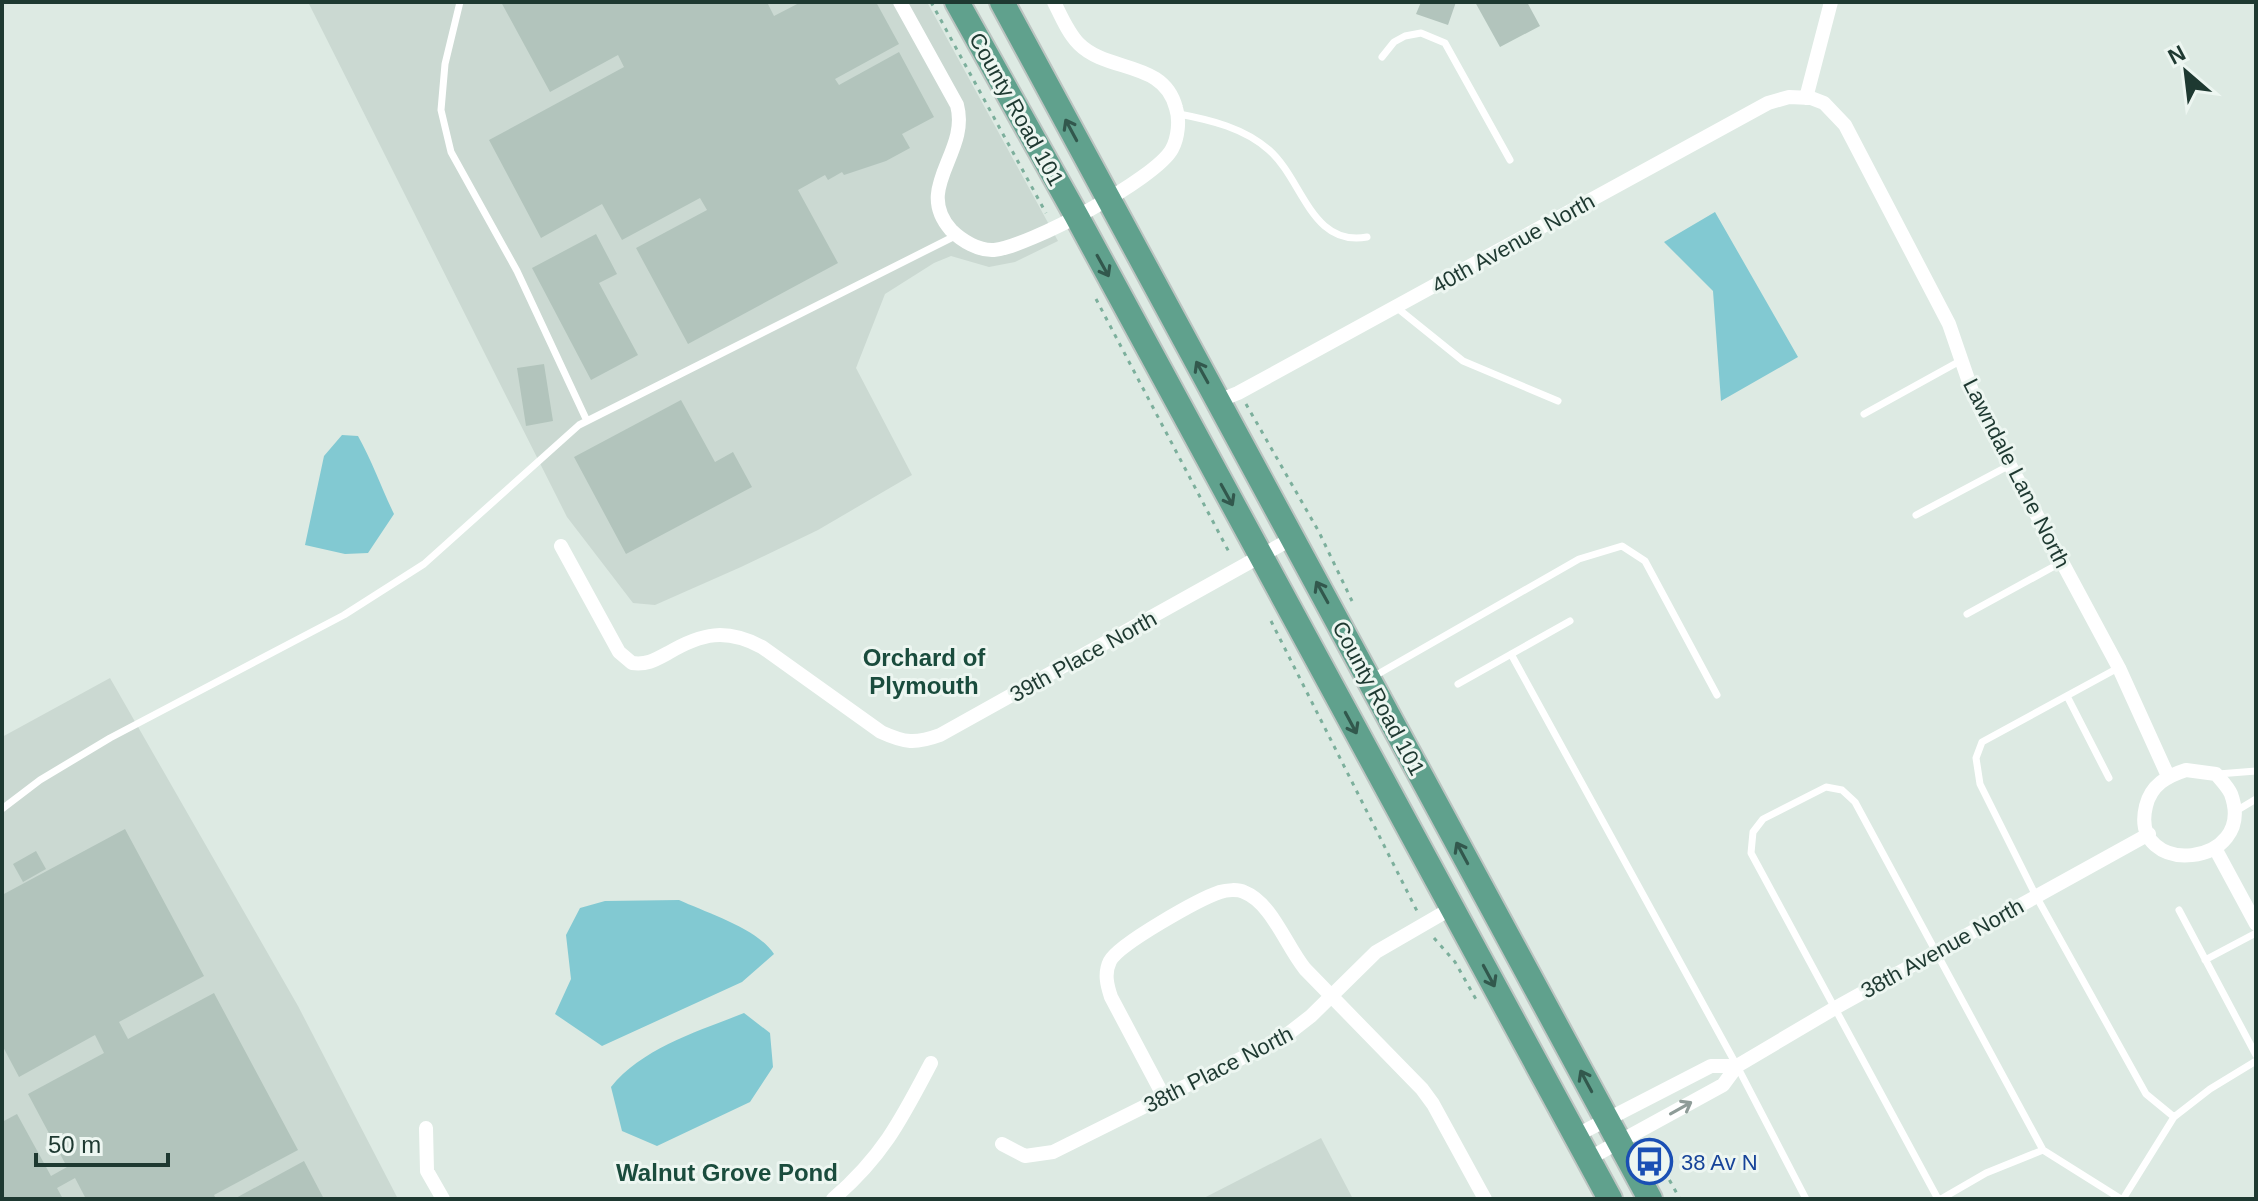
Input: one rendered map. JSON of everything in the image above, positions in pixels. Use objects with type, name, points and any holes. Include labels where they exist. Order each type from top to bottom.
[{"type":"main road","name":"County Road 101","points":[[957,2],[1076,215],[1610,1199]]},
{"type":"main road","name":"County Road 101","points":[[1002,2],[1650,1199]]},
{"type":"street","points":[[900,2],[957,105],[961,120],[954,152],[943,168],[938,185],[942,215],[957,235],[973,246],[990,250],[1011,247],[1076,215],[1156,168],[1172,150],[1178,132],[1176,107],[1163,82],[1147,72],[1096,56],[1079,43],[1054,2]]},
{"type":"street","points":[[1808,98],[1831,2]]},
{"type":"street","name":"40th Avenue North","points":[[1218,401],[1238,393],[1768,103],[1789,97],[1808,98]]},
{"type":"street","name":"Lawndale Lane North","points":[[1808,98],[1824,103],[1845,125],[1936,297],[1949,324],[1972,391],[2119,668],[2168,776]]},
{"type":"street","name":"39th Place North","points":[[561,546],[619,652],[632,663],[642,665],[706,636],[745,638],[881,732],[900,741],[921,742],[940,735],[1293,538]]},
{"type":"street","points":[[2186,770],[2216,774],[2231,793],[2236,811],[2235,826],[2227,841],[2216,850],[2196,857],[2177,855],[2160,846],[2149,834],[2145,821],[2146,804],[2155,787],[2168,776],[2186,770]]},
{"type":"street","name":"38th Avenue North","points":[[1588,1159],[1723,1085],[1737,1066],[1835,1008],[2149,834]]},
{"type":"street","points":[[2216,850],[2256,924]]},
{"type":"street","points":[[1164,1097],[1111,997],[1106,982],[1108,964],[1129,941],[1221,892],[1242,890],[1260,902],[1293,955],[1422,1089],[1485,1199]]},
{"type":"street","name":"38th Place North","points":[[1002,1144],[1025,1156],[1053,1152],[1284,1037],[1298,1028],[1376,952],[1452,908]]},
{"type":"street","points":[[833,1199],[857,1178],[884,1147],[931,1063]]},
{"type":"street","name":"38th Avenue North","points":[[1575,1136],[1711,1066],[1737,1066]]},
{"type":"street","points":[[426,1128],[427,1171],[443,1199]]},
{"type":"lane","points":[[460,2],[445,64],[441,110],[451,152],[523,283],[587,421]]},
{"type":"lane","points":[[1382,57],[1394,42],[1405,36],[1421,33],[1445,43],[1510,160]]},
{"type":"lane","points":[[1177,114],[1214,121],[1240,131],[1267,148],[1286,166],[1320,224],[1332,234],[1367,237]]},
{"type":"lane","points":[[2,809],[40,780],[110,738],[344,615],[424,564],[579,425],[957,235]]},
{"type":"lane","points":[[1396,307],[1463,361],[1558,401]]},
{"type":"lane","points":[[1864,414],[1961,360]]},
{"type":"lane","points":[[1916,515],[2010,465]]},
{"type":"lane","points":[[1369,679],[1579,559],[1622,546],[1645,561],[1717,695]]},
{"type":"lane","points":[[1967,614],[2062,562]]},
{"type":"lane","points":[[1458,684],[1570,621]]},
{"type":"lane","points":[[1511,654],[1737,1066],[1806,1199]]},
{"type":"lane","points":[[2119,668],[1982,742],[1976,758],[1980,784],[2036,896],[2146,1094],[2174,1117]]},
{"type":"lane","points":[[2067,696],[2109,778]]},
{"type":"lane","points":[[2216,774],[2256,771]]},
{"type":"lane","points":[[2043,1150],[1986,1173],[1939,1199],[1751,853],[1753,832],[1763,819],[1826,787],[1842,790],[1855,802],[2043,1150],[2122,1199],[2174,1117],[2256,1058],[2179,910]]},
{"type":"lane","points":[[2236,811],[2256,799]]},
{"type":"lane","points":[[2205,960],[2256,933]]},
{"type":"path","points":[[931,2],[1038,203]]},
{"type":"path","points":[[1431,934],[1455,962],[1478,1003]]},
{"type":"path","points":[[1647,1139],[1680,1199]]},
{"type":"shaded area","points":[[308,2],[927,2],[1058,241],[1015,262],[989,267],[951,256],[934,263],[885,294],[856,368],[912,475],[818,530],[741,567],[655,605],[633,603],[567,517]]},
{"type":"shaded area","points":[[110,678],[298,1006],[398,1199],[2,1199],[2,737]]},
{"type":"shaded area","points":[[1321,1138],[1353,1199],[1202,1199]]},
{"type":"water","points":[[1715,212],[1798,357],[1721,401],[1713,291],[1664,242]]},
{"type":"water","points":[[342,435],[358,436],[394,514],[368,553],[345,554],[305,545],[324,456]]},
{"type":"water","points":[[679,900],[744,929],[774,954],[742,982],[602,1046],[555,1014],[571,979],[566,935],[580,908],[605,901]]},
{"type":"water","points":[[744,1013],[770,1033],[773,1067],[750,1102],[657,1146],[622,1131],[611,1087],[624,1073],[672,1042]]},
{"type":"building","points":[[501,2],[767,2],[774,16],[801,2],[876,2],[899,44],[835,79],[839,85],[899,52],[934,117],[902,134],[910,148],[886,161],[844,175],[842,172],[828,180],[825,175],[798,190],[838,263],[688,344],[636,248],[707,210],[700,198],[622,240],[602,204],[541,238],[489,140],[624,67],[618,55],[550,92]]},
{"type":"building","points":[[1421,2],[1456,2],[1448,25],[1416,14]]},
{"type":"building","points":[[1475,2],[1527,2],[1540,26],[1500,47]]},
{"type":"building","points":[[596,234],[617,274],[599,283],[638,355],[591,380],[532,268]]},
{"type":"building","points":[[544,364],[553,421],[526,426],[517,368]]},
{"type":"building","points":[[681,400],[715,462],[733,452],[752,487],[626,554],[574,457]]},
{"type":"building","points":[[125,829],[204,976],[119,1022],[128,1039],[214,993],[298,1150],[214,1195],[216,1199],[86,1199],[75,1178],[57,1188],[63,1199],[2,1199],[2,1122],[17,1114],[51,1176],[67,1167],[28,1094],[104,1053],[95,1035],[19,1077],[2,1045],[2,895]]},
{"type":"building","points":[[36,851],[46,869],[23,882],[13,864]]},
{"type":"building","points":[[304,1161],[324,1199],[234,1199]]},
{"type":"place","name":"38 Av N","points":[[1650,1162]]},
{"type":"district","name":"Orchard of Plymouth","points":[[924,672]]},
{"type":"district","name":"Walnut Grove Pond","points":[[727,1173]]}]
